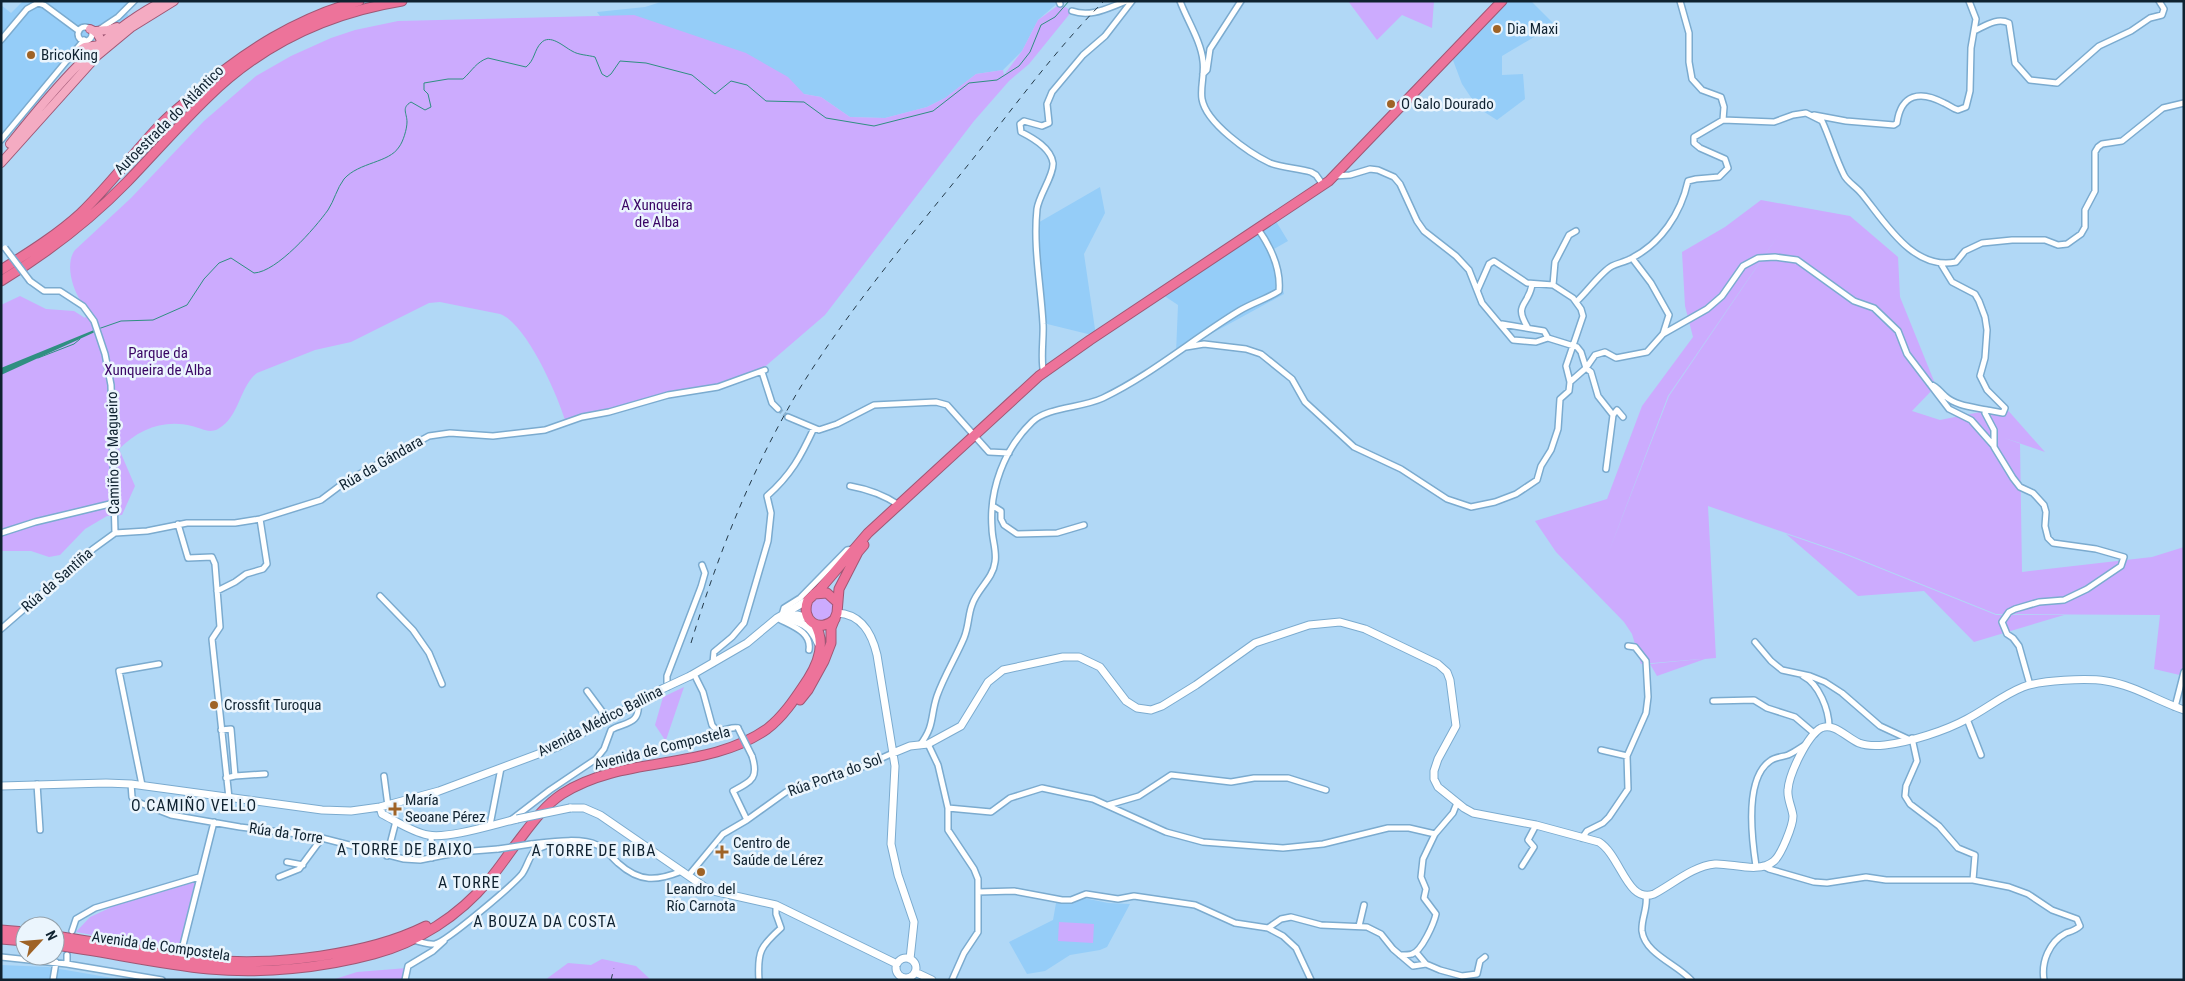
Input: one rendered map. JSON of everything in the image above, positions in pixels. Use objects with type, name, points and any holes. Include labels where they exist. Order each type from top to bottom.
[{"type":"highway","name":"Autoestrada do Atlántico","points":[[1,270],[15,262],[80,214],[164,122],[222,71],[255,48],[292,26],[359,1]]},
{"type":"highway","name":"Autoestrada do Atlántico","points":[[1,280],[46,251],[87,220],[126,183],[209,96],[269,49],[312,26],[356,11],[402,1]]},
{"type":"highway","points":[[836,616],[828,624],[815,624],[808,618],[805,606],[853,548],[975,434],[1044,373],[1334,176],[1502,1]]},
{"type":"highway","points":[[768,728],[797,704],[808,690],[824,661],[831,643],[831,628],[836,616],[839,589],[858,552],[892,512]]},
{"type":"highway","points":[[811,597],[826,593],[837,602]]},
{"type":"highway","name":"Avenida de Compostela","points":[[65,946],[210,969],[250,970],[301,967],[336,962],[375,954],[412,940],[458,911],[489,880],[550,804],[574,786],[622,770],[706,755],[746,740],[768,728],[794,700],[810,676],[820,654],[821,634],[815,624]]},
{"type":"highway","name":"Avenida de Compostela","points":[[65,938],[180,957],[210,960],[259,962],[334,954],[408,934],[437,919],[455,907],[500,864]]},
{"type":"highway","points":[[1,930],[15,931]]},
{"type":"highway","points":[[1,939],[15,940]]},
{"type":"main road","points":[[72,55],[85,47],[98,46],[130,22],[163,1]]},
{"type":"main road","points":[[1,163],[97,56],[113,42],[174,1]]},
{"type":"main road","points":[[94,30],[108,30],[151,16]]},
{"type":"main road","points":[[1,157],[98,46],[101,41],[94,30]]},
{"type":"street","points":[[79,31],[84,27],[94,30],[108,24],[125,12],[134,1]]},
{"type":"street","points":[[1072,11],[1083,14],[1099,12],[1127,1]]},
{"type":"street","points":[[1044,373],[1041,362],[1044,346],[1036,224],[1039,199],[1052,170],[1053,162],[1037,141],[1021,132],[1020,124],[1024,121],[1042,126],[1049,123],[1047,104],[1052,92],[1083,55],[1105,36],[1132,1]]},
{"type":"street","points":[[1180,1],[1203,61],[1201,96],[1203,106],[1221,128],[1263,159],[1272,163],[1311,172],[1316,175],[1323,185]]},
{"type":"street","points":[[1203,74],[1207,70],[1210,49],[1241,1]]},
{"type":"street","points":[[1680,1],[1689,33],[1689,62],[1692,79],[1702,90],[1721,97],[1724,107],[1723,120]]},
{"type":"street","points":[[1577,302],[1611,266],[1632,258],[1657,241],[1669,225],[1684,198],[1688,181],[1719,177],[1728,168],[1725,159],[1700,148],[1694,143],[1694,137],[1723,120],[1774,122],[1793,115],[1806,113],[1846,121],[1894,125],[1897,123],[1901,106],[1913,96],[1932,98],[1958,110],[1966,107],[1970,91],[1971,48],[1976,18],[1968,1]]},
{"type":"street","points":[[1974,31],[1992,22],[2004,21],[2009,23],[2015,63],[2030,80],[2057,83],[2099,46],[2131,32],[2150,18],[2162,15],[2164,12],[2158,1]]},
{"type":"street","points":[[1,40],[27,9],[38,3],[44,5],[79,31],[79,36],[84,40]]},
{"type":"street","points":[[125,12],[130,22]]},
{"type":"street","points":[[1,140],[84,40],[91,37],[94,30]]},
{"type":"street","points":[[1806,113],[1822,121],[1844,177],[1859,190],[1888,228],[1911,250],[1931,262],[1941,264],[1956,262],[1965,251],[1982,243],[2012,240],[2044,240],[2058,245],[2072,241],[2081,234],[2085,227],[2086,210],[2095,191],[2096,152],[2098,147],[2102,144],[2122,141],[2163,108],[2184,103]]},
{"type":"street","points":[[1334,176],[1350,175],[1370,169],[1378,170],[1394,178],[1400,184],[1424,232],[1456,256],[1469,270],[1482,302],[1502,324],[1513,340],[1536,342],[1548,338],[1573,344],[1582,352],[1586,368],[1591,372],[1598,396],[1612,415],[1606,469]]},
{"type":"street","points":[[924,744],[930,732],[937,696],[965,636],[972,605],[994,568],[995,554],[992,527],[996,483],[1009,453],[1031,422],[1038,416],[1095,402],[1145,375],[1240,310],[1279,291],[1280,282],[1269,246],[1258,228]]},
{"type":"street","points":[[1553,285],[1555,262],[1568,234],[1576,231]]},
{"type":"street","points":[[3,247],[15,262]]},
{"type":"street","points":[[1570,382],[1586,368],[1595,355],[1605,352],[1616,358],[1647,352],[1663,334],[1707,309],[1722,296],[1742,266],[1758,258],[1775,257],[1797,260],[1854,301],[1874,308],[1898,331],[1907,354],[1949,409],[1971,420],[1994,446],[2012,478],[2020,487],[2033,493],[2044,505],[2046,532],[2053,543],[2100,550],[2124,557],[2121,566],[2114,573],[2064,600],[2039,602],[2009,612],[2002,622],[2003,628],[2019,646],[2030,685]]},
{"type":"street","points":[[1632,258],[1651,282],[1669,315],[1663,334]]},
{"type":"street","points":[[1186,347],[1204,344],[1246,349],[1261,354],[1292,379],[1305,402],[1354,447],[1401,469],[1447,499],[1471,507],[1495,502],[1516,494],[1537,480],[1541,466],[1551,450],[1558,429],[1560,399],[1569,391],[1570,382],[1566,366],[1583,316],[1577,302],[1553,285],[1527,284],[1494,261],[1488,264],[1478,289]]},
{"type":"street","name":"Camiño do Magueiro","points":[[15,262],[38,288],[44,291],[60,290],[83,306],[94,321],[102,344],[111,384],[115,533]]},
{"type":"street","points":[[1928,382],[1938,387],[1945,396],[1959,404],[2003,413],[2005,408],[1986,390],[1980,376],[1985,358],[1985,317],[1975,294],[1952,282],[1941,264]]},
{"type":"street","points":[[1528,328],[1521,313],[1521,308],[1530,294],[1532,285]]},
{"type":"street","points":[[1502,324],[1544,331],[1548,338]]},
{"type":"street","name":"Rúa da Gándara","points":[[115,533],[153,530],[178,524],[235,523],[260,518],[321,500],[345,482],[429,436],[450,433],[493,436],[545,430],[582,417],[609,412],[668,396],[718,387],[764,371],[772,403],[778,409]]},
{"type":"street","points":[[788,417],[819,430],[837,424],[874,405],[936,402],[947,405],[990,452],[1009,453]]},
{"type":"street","points":[[1612,415],[1618,410],[1623,417]]},
{"type":"street","points":[[1987,410],[1985,415],[1994,430],[1994,446]]},
{"type":"street","points":[[713,664],[714,652],[732,637],[744,623],[768,541],[771,514],[767,496],[784,481],[805,448],[814,428]]},
{"type":"street","points":[[850,486],[889,498],[899,506]]},
{"type":"street","points":[[1,533],[35,522],[114,503]]},
{"type":"street","points":[[993,506],[1002,511],[1001,519],[1004,526],[1017,534],[1057,533],[1084,525]]},
{"type":"street","points":[[217,591],[236,582],[246,574],[263,569],[267,564],[260,518]]},
{"type":"street","points":[[178,524],[188,558],[207,556],[214,558],[220,627],[212,639],[229,798]]},
{"type":"street","name":"Rúa da Santiña","points":[[1,629],[92,550],[115,533]]},
{"type":"street","points":[[779,619],[784,608],[800,598],[847,550],[853,548]]},
{"type":"street","points":[[665,688],[667,676],[701,587],[704,573],[702,565]]},
{"type":"street","points":[[380,596],[414,630],[429,653],[442,684]]},
{"type":"street","name":"Avenida Médico Ballina","points":[[1,786],[130,784],[322,810],[351,811],[388,806],[439,791],[557,747],[607,718],[713,664],[747,643],[811,597]]},
{"type":"street","points":[[836,616],[848,613],[858,619],[873,640],[894,753],[895,778],[891,844],[898,875],[914,922],[910,959],[915,966],[915,972],[909,978],[899,975],[896,969],[898,964],[902,959],[910,959]]},
{"type":"street","points":[[779,619],[797,615],[808,618]]},
{"type":"street","points":[[779,619],[805,633],[810,644],[809,650]]},
{"type":"street","points":[[779,619],[794,620],[806,625],[814,632],[820,654]]},
{"type":"street","points":[[894,753],[910,746],[924,744],[961,726],[988,682],[994,675],[1003,670],[1063,657],[1079,657],[1100,667],[1126,701],[1137,708],[1151,710],[1196,685],[1255,642],[1309,625],[1340,622],[1364,629],[1438,664],[1447,672],[1450,680],[1456,726],[1438,759],[1434,775],[1438,787],[1466,810],[1536,825],[1604,845],[1616,860],[1630,886],[1637,893],[1646,896],[1707,866],[1720,864],[1760,866],[1772,863],[1777,858],[1791,825],[1793,816],[1788,789],[1796,765],[1815,734],[1821,728],[1829,727],[1857,742],[1868,745],[1885,745],[1941,730],[1967,719],[2007,695],[2030,685],[2079,680],[2106,681],[2184,710]]},
{"type":"street","points":[[1755,642],[1778,668],[1817,678],[1842,692],[1880,726],[1910,739],[1917,761],[1906,786],[1905,796],[1910,804],[1939,826],[1958,848],[1975,855],[1973,880]]},
{"type":"street","points":[[1582,838],[1587,831],[1603,823],[1609,817],[1628,789],[1627,756],[1646,713],[1648,697],[1646,661],[1635,648],[1628,646]]},
{"type":"street","points":[[142,785],[119,671],[160,664]]},
{"type":"street","points":[[2175,707],[2184,672]]},
{"type":"street","points":[[1797,674],[1810,680],[1819,694],[1829,714],[1829,727]]},
{"type":"street","points":[[692,675],[703,692],[715,730],[738,728],[752,756],[756,769],[753,778],[733,791],[747,820]]},
{"type":"street","points":[[587,691],[607,718]]},
{"type":"street","points":[[1713,701],[1754,700],[1767,708],[1795,716],[1815,734]]},
{"type":"street","points":[[513,820],[550,790],[596,759],[604,749],[612,730],[628,724],[634,718],[639,708],[638,702]]},
{"type":"street","points":[[1967,719],[1981,755]]},
{"type":"street","points":[[221,730],[230,728],[235,776]]},
{"type":"street","points":[[1760,866],[1751,820],[1752,798],[1763,770],[1771,760],[1791,754],[1809,743]]},
{"type":"street","points":[[924,744],[936,760],[948,808],[948,830],[977,875],[978,932],[964,953],[952,980]]},
{"type":"street","points":[[1601,750],[1627,756]]},
{"type":"street","name":"Rúa Porta do Sol","points":[[686,873],[722,834],[747,820],[792,789],[853,771],[894,753]]},
{"type":"street","points":[[490,825],[501,768]]},
{"type":"street","points":[[226,778],[265,774]]},
{"type":"street","points":[[1108,805],[1139,796],[1171,775],[1231,782],[1254,778],[1288,778],[1326,790]]},
{"type":"street","points":[[384,776],[388,806]]},
{"type":"street","points":[[37,784],[40,830]]},
{"type":"street","name":"Rúa da Torre","points":[[130,784],[132,797],[135,801],[171,815],[334,840],[387,856],[411,860],[460,852],[554,842],[594,844],[601,847],[623,868],[652,880],[686,873]]},
{"type":"street","points":[[948,808],[991,812],[1010,798],[1042,788],[1093,799],[1166,832],[1196,841],[1249,847],[1283,848],[1318,845],[1388,828],[1409,828],[1435,834]]},
{"type":"street","points":[[1400,955],[1416,952],[1430,932],[1436,917],[1435,912],[1424,898],[1426,889],[1421,877],[1423,859],[1435,834],[1453,813],[1457,803]]},
{"type":"street","points":[[380,807],[382,814],[422,834],[431,836],[570,808],[584,808],[594,812],[714,892],[749,897],[776,905],[898,964]]},
{"type":"street","points":[[1453,813],[1466,810]]},
{"type":"street","points":[[387,856],[396,821]]},
{"type":"street","points":[[180,957],[199,877],[209,849],[214,822]]},
{"type":"street","points":[[1522,866],[1534,847],[1528,840],[1536,825]]},
{"type":"street","points":[[431,836],[432,858]]},
{"type":"street","points":[[279,877],[297,870],[303,865],[319,839]]},
{"type":"street","points":[[406,980],[408,966],[433,951],[443,940],[496,899],[522,873],[534,850],[554,842]]},
{"type":"street","points":[[287,862],[303,865]]},
{"type":"street","points":[[1760,866],[1814,882],[1827,883],[1866,877],[1886,880],[1973,880],[2009,887],[2028,894],[2052,910],[2077,919],[2080,926],[2056,940],[2049,950],[2044,962],[2044,980]]},
{"type":"street","points":[[72,931],[76,919],[95,908],[199,877]]},
{"type":"street","points":[[978,892],[1014,892],[1062,900],[1071,900],[1086,894],[1118,899],[1141,897],[1196,905],[1234,923],[1268,928],[1283,936],[1292,944],[1311,980]]},
{"type":"street","points":[[1646,896],[1642,929],[1646,942],[1659,955],[1684,971],[1691,980]]},
{"type":"street","points":[[759,980],[762,947],[781,928],[776,914],[776,905]]},
{"type":"street","points":[[1360,926],[1364,905]]},
{"type":"street","points":[[1268,928],[1286,918],[1298,918],[1321,925],[1360,926],[1377,931],[1413,966],[1426,964],[1455,974],[1473,976],[1477,974],[1480,961],[1485,957]]},
{"type":"street","points":[[427,931],[430,939],[443,940]]},
{"type":"street","points":[[412,940],[434,944],[443,940]]},
{"type":"street","points":[[1416,952],[1426,964]]},
{"type":"street","points":[[67,956],[67,964],[162,980]]},
{"type":"street","points":[[1,957],[15,958]]},
{"type":"street","points":[[53,980],[55,966]]},
{"type":"street","points":[[915,972],[932,980]]},
{"type":"shaded area","points":[[23,1],[134,1],[125,11],[131,19],[95,31],[1,140],[1,5],[11,13]]},
{"type":"shaded area","points":[[664,1],[1060,1],[1038,20],[1022,51],[1003,70],[976,74],[945,98],[927,107],[885,118],[850,117],[821,97],[776,89],[606,24],[597,12],[645,7]]},
{"type":"shaded area","points":[[1502,1],[1531,1],[1553,23],[1546,30],[1502,56],[1502,75],[1523,74],[1525,99],[1497,120],[1478,108],[1462,84],[1451,55]]},
{"type":"shaded area","points":[[1100,187],[1105,213],[1084,254],[1096,336],[1043,323],[1036,224]]},
{"type":"shaded area","points":[[1274,218],[1288,241],[1274,249],[1284,294],[1176,353],[1178,305],[1160,293]]},
{"type":"shaded area","points":[[94,330],[95,332],[1,375],[1,368]]},
{"type":"shaded area","points":[[1084,898],[1108,903],[1130,904],[1107,947],[1070,955],[1045,971],[1027,974],[1009,942],[1053,920],[1056,903],[1072,903]]},
{"type":"shaded area","points":[[1,965],[48,967],[124,980],[1,980]]},
{"type":"green space","points":[[1348,1],[1434,1],[1432,28],[1402,15],[1377,40]]},
{"type":"green space","name":"A Xunqueira de Alba","points":[[1060,4],[1072,11],[1029,64],[1009,81],[974,121],[825,315],[760,371],[745,374],[735,380],[730,379],[721,384],[565,420],[548,377],[530,345],[510,320],[500,314],[440,302],[429,303],[351,342],[315,350],[257,373],[246,386],[231,417],[218,429],[208,431],[182,424],[172,424],[152,427],[135,436],[119,449],[135,486],[122,515],[107,516],[85,529],[60,555],[49,557],[31,551],[1,551],[1,305],[20,296],[46,309],[74,311],[85,318],[89,309],[78,296],[71,276],[70,262],[75,250],[131,198],[204,121],[256,76],[291,56],[331,38],[355,30],[398,21],[634,15],[746,53],[788,77],[804,94],[821,97],[850,117],[885,118],[927,107],[945,98],[976,74],[1003,70],[1004,75],[1022,51],[1038,20]]},
{"type":"green space","points":[[1761,200],[1850,216],[1898,257],[1900,297],[1936,386],[1912,411],[1940,420],[2005,407],[2045,452],[2020,443],[2022,572],[2152,557],[2184,547],[2184,676],[2154,669],[2160,615],[1996,614],[1844,553],[1708,506],[1716,658],[1705,659],[1657,676],[1650,664],[1701,659],[1641,664],[1632,634],[1624,622],[1556,552],[1535,521],[1607,499],[1642,406],[1693,337],[1685,306],[1682,252],[1725,227]],"holes":[[[1786,224],[1669,396],[1608,554],[1668,396]]]},
{"type":"green space","points":[[1786,534],[1844,554],[1996,615],[2064,615],[1974,642],[1924,591],[1858,596]]},
{"type":"green space","points":[[822,598],[830,601],[833,609],[830,617],[822,620],[814,617],[811,609],[814,601]]},
{"type":"green space","points":[[684,687],[665,740],[655,725],[663,697]]},
{"type":"green space","points":[[195,882],[178,951],[76,932],[90,917],[114,906]]},
{"type":"green space","points":[[1059,922],[1094,924],[1093,943],[1058,941]]},
{"type":"green space","points":[[602,959],[636,966],[651,980],[545,980],[568,963],[591,965]]},
{"type":"green space","points":[[407,968],[405,980],[332,980],[357,972]]},
{"type":"waterway","points":[[98,329],[121,321],[153,320],[187,305],[204,279],[219,263],[231,258],[254,273],[263,271],[273,265],[295,248],[322,218],[339,186],[350,173],[388,156],[399,147],[406,128],[406,106],[411,102],[425,110],[431,107],[428,94],[424,90],[424,83],[448,79],[463,79],[477,64],[488,58],[526,67],[541,43],[549,39],[574,52],[595,57],[602,74],[607,77],[620,61],[646,63],[692,75],[715,94],[731,81],[747,85],[766,101],[804,102],[826,118],[874,126],[933,111],[969,83],[997,80],[1019,66],[1030,52],[1041,25],[1055,17],[1069,1]]},
{"type":"waterway","points":[[38,358],[74,344],[80,339]]},
{"type":"tunnel","points":[[778,409],[788,417]]},
{"type":"railway","points":[[691,643],[701,610],[738,512],[767,449],[800,388],[839,330],[881,274],[1051,60],[1104,1]]},
{"type":"railway","points":[[611,980],[614,968]]},
{"type":"place","name":"Dia Maxi","points":[[1497,29]]},
{"type":"place","name":"BricoKing","points":[[31,55]]},
{"type":"place","name":"O Galo Dourado","points":[[1391,104]]},
{"type":"place","name":"Crossfit Turoqua","points":[[214,705]]},
{"type":"place","name":"María Seoane Pérez","points":[[395,809]]},
{"type":"place","name":"Centro de Saúde de Lérez","points":[[722,852]]},
{"type":"place","name":"Leandro del Río Carnota","points":[[701,872]]},
{"type":"district","name":"O CAMIÑO VELLO","points":[[194,805]]},
{"type":"district","name":"A TORRE DE BAIXO","points":[[405,849]]},
{"type":"district","name":"A TORRE DE RIBA","points":[[594,850]]},
{"type":"district","name":"A TORRE","points":[[469,882]]},
{"type":"district","name":"A BOUZA DA COSTA","points":[[545,921]]},
{"type":"park label","name":"Parque da Xunqueira de Alba","points":[[158,362]]}]
